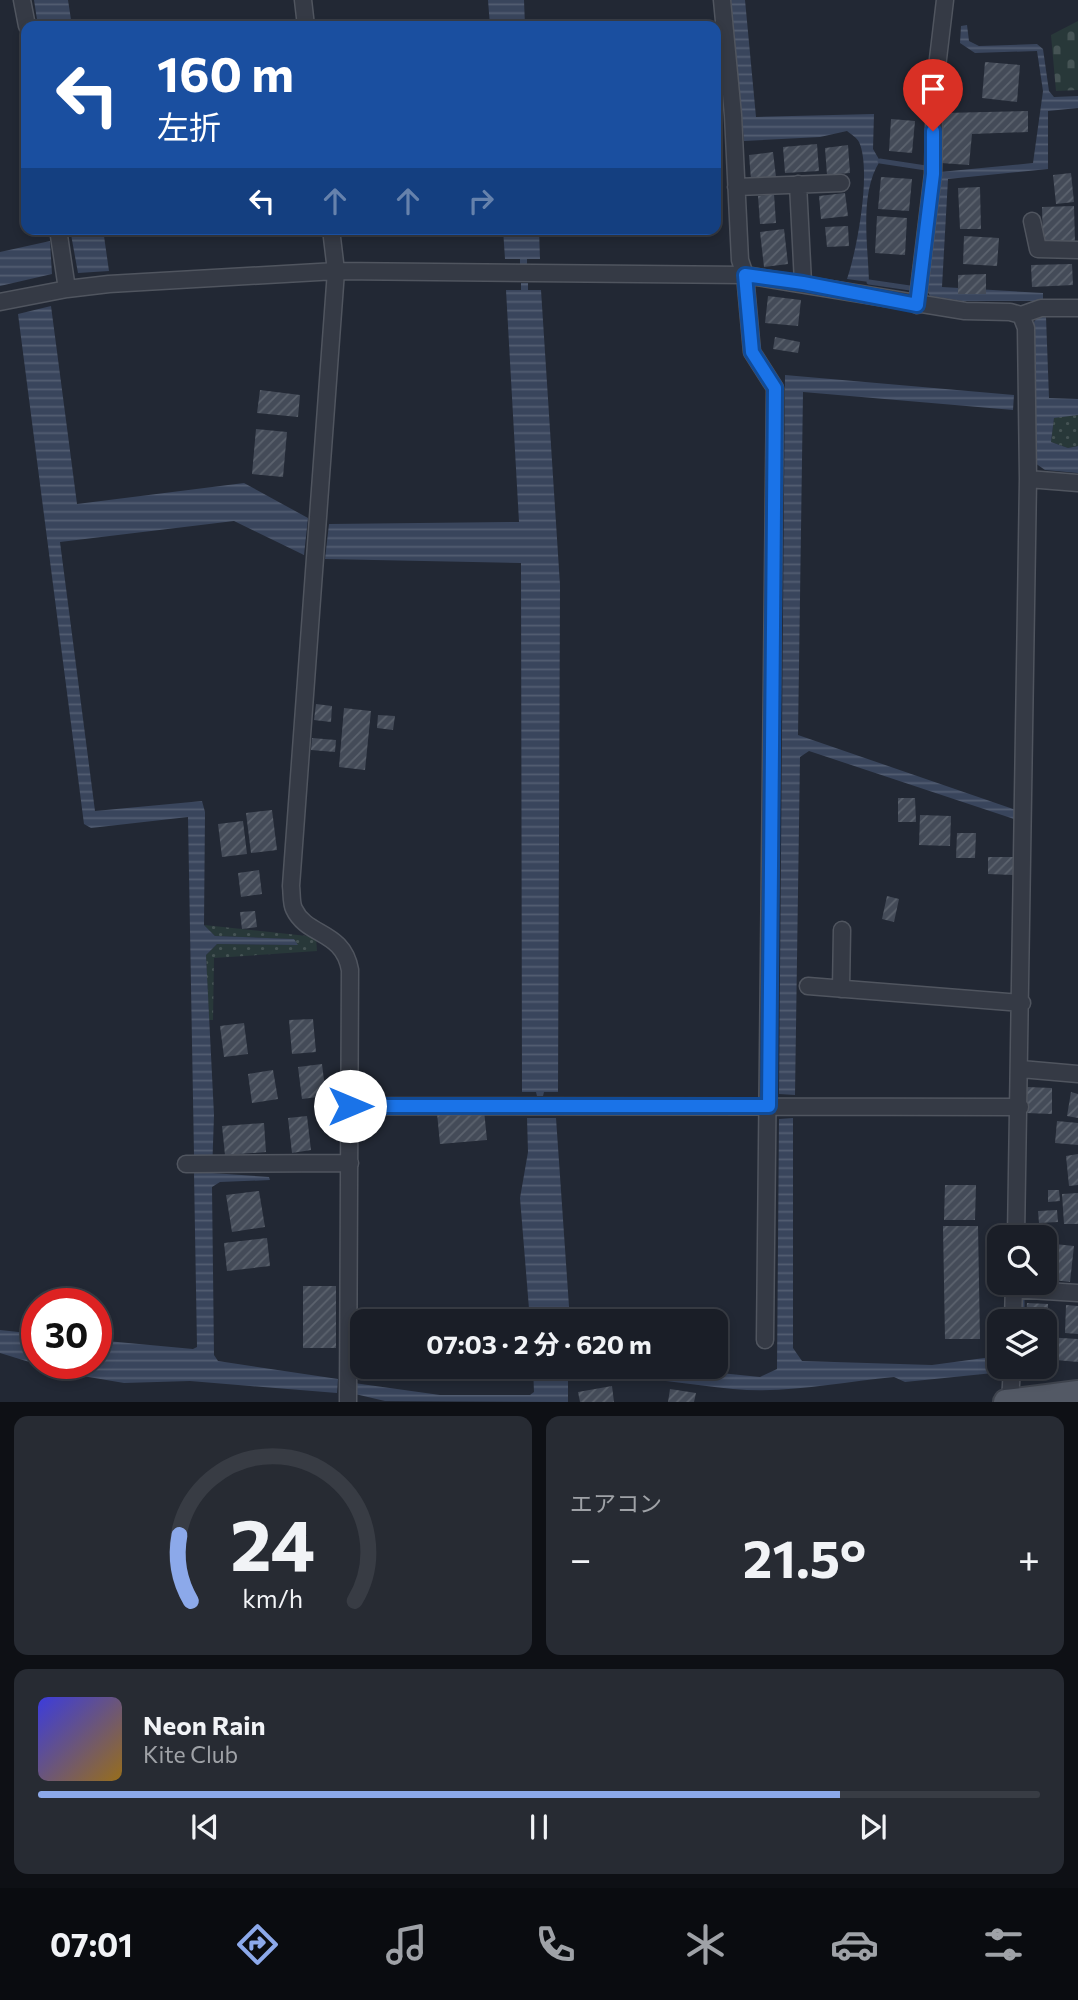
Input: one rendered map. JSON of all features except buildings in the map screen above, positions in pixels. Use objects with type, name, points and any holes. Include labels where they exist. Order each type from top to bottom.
[{"type":"main road","points":[[1009,1401],[1078,1393]]},
{"type":"street","points":[[22,0],[26,21]]},
{"type":"street","points":[[303,0],[305,21]]},
{"type":"street","points":[[722,0],[740,260],[745,275],[752,352],[775,388],[765,1340]]},
{"type":"street","points":[[917,305],[933,174],[935,84],[945,0]]},
{"type":"street","points":[[736,187],[841,183]]},
{"type":"street","points":[[798,184],[803,283]]},
{"type":"street","points":[[1031,221],[1038,249],[1078,250]]},
{"type":"street","points":[[59,235],[67,289]]},
{"type":"street","points":[[332,235],[336,271],[290,886],[294,909],[302,920],[332,938],[347,954],[350,970],[348,1402]]},
{"type":"street","points":[[0,302],[67,289],[336,271],[745,275],[917,305],[1021,315],[1041,309],[1078,308]]},
{"type":"street","points":[[1016,1225],[1021,1069],[1028,479],[1026,328],[1021,315]]},
{"type":"street","points":[[1028,479],[1078,483]]},
{"type":"street","points":[[841,989],[842,930]]},
{"type":"street","points":[[808,986],[1022,1003]]},
{"type":"street","points":[[1021,1069],[1078,1074]]},
{"type":"street","points":[[350,1106],[1020,1107]]},
{"type":"street","points":[[190,1164],[351,1163]]},
{"type":"street","points":[[1057,1291],[1078,1293]]},
{"type":"street","points":[[1009,1401],[1011,1379]]},
{"type":"green space","points":[[1078,21],[1078,90],[1056,91],[1051,35]]},
{"type":"green space","points":[[1078,415],[1078,446],[1068,448],[1051,442],[1054,417]]},
{"type":"green space","points":[[204,925],[316,937],[317,951],[214,958],[213,1020],[209,1020],[206,955],[217,944],[297,945],[294,939],[215,936]]},
{"type":"water","points":[[34,0],[68,0],[71,21],[37,21]]},
{"type":"water","points":[[488,0],[524,0],[525,21],[490,21]]},
{"type":"water","points":[[731,0],[745,0],[756,117],[874,114],[873,149],[880,161],[873,174],[867,204],[869,282],[847,279],[859,230],[864,190],[863,155],[859,142],[847,131],[820,137],[744,141]]},
{"type":"water","points":[[967,25],[969,41],[979,46],[1037,44],[1043,49],[1049,91],[1054,97],[1078,96],[1078,108],[1048,111],[1048,169],[948,179],[942,287],[1043,293],[1043,301],[963,301],[930,296],[926,289],[940,172],[1033,163],[1043,91],[1037,51],[975,53],[960,43],[961,26]]},
{"type":"water","points":[[71,235],[104,235],[109,271],[78,273]]},
{"type":"water","points":[[503,235],[539,235],[540,259],[527,259],[527,265],[520,265],[520,259],[505,259]]},
{"type":"water","points":[[50,241],[52,274],[0,286],[0,252]]},
{"type":"water","points":[[521,283],[528,283],[528,290],[541,290],[560,585],[558,1092],[544,1092],[543,1096],[537,1096],[536,1092],[522,1092],[521,563],[325,559],[329,524],[519,522],[506,290],[521,290]]},
{"type":"water","points":[[51,306],[77,504],[244,483],[308,518],[304,555],[234,521],[60,542],[95,811],[202,801],[205,812],[204,925],[215,936],[294,939],[298,945],[217,944],[206,955],[214,1115],[212,1173],[269,1177],[270,1180],[220,1182],[212,1187],[214,1355],[218,1361],[338,1379],[337,1393],[190,1381],[124,1383],[100,1379],[112,1379],[112,1341],[193,1349],[197,1347],[194,1173],[200,1173],[200,1155],[194,1155],[188,817],[91,828],[84,824],[18,314]]},
{"type":"water","points":[[1039,316],[1046,317],[1049,398],[1078,399],[1078,415],[1054,418],[1051,442],[1068,448],[1078,446],[1078,473],[1045,470],[1035,463],[1033,323]]},
{"type":"water","points":[[785,375],[1014,395],[1013,410],[803,392],[798,735],[1016,810],[1014,819],[809,751],[800,757],[795,1095],[779,1094]]},
{"type":"water","points":[[527,1118],[556,1118],[569,1309],[529,1309],[520,1198],[528,1152]]},
{"type":"water","points":[[793,1118],[793,1348],[802,1361],[932,1365],[987,1358],[987,1374],[905,1382],[894,1377],[773,1390],[733,1389],[639,1379],[728,1379],[728,1374],[760,1377],[777,1369],[779,1119]]},
{"type":"water","points":[[0,1330],[21,1332],[21,1359],[0,1353]]},
{"type":"water","points":[[533,1379],[568,1379],[568,1402],[385,1401],[355,1394],[354,1383],[440,1395],[530,1395],[534,1392]]},
{"type":"waterway","points":[[880,161],[926,168]]},
{"type":"waterway","points":[[869,282],[910,288]]},
{"type":"waterway","points":[[1022,1298],[1022,1309]]},
{"type":"route","points":[[350,1106],[769,1106],[775,388],[752,352],[745,275],[917,305],[933,174],[933,131]]}]
